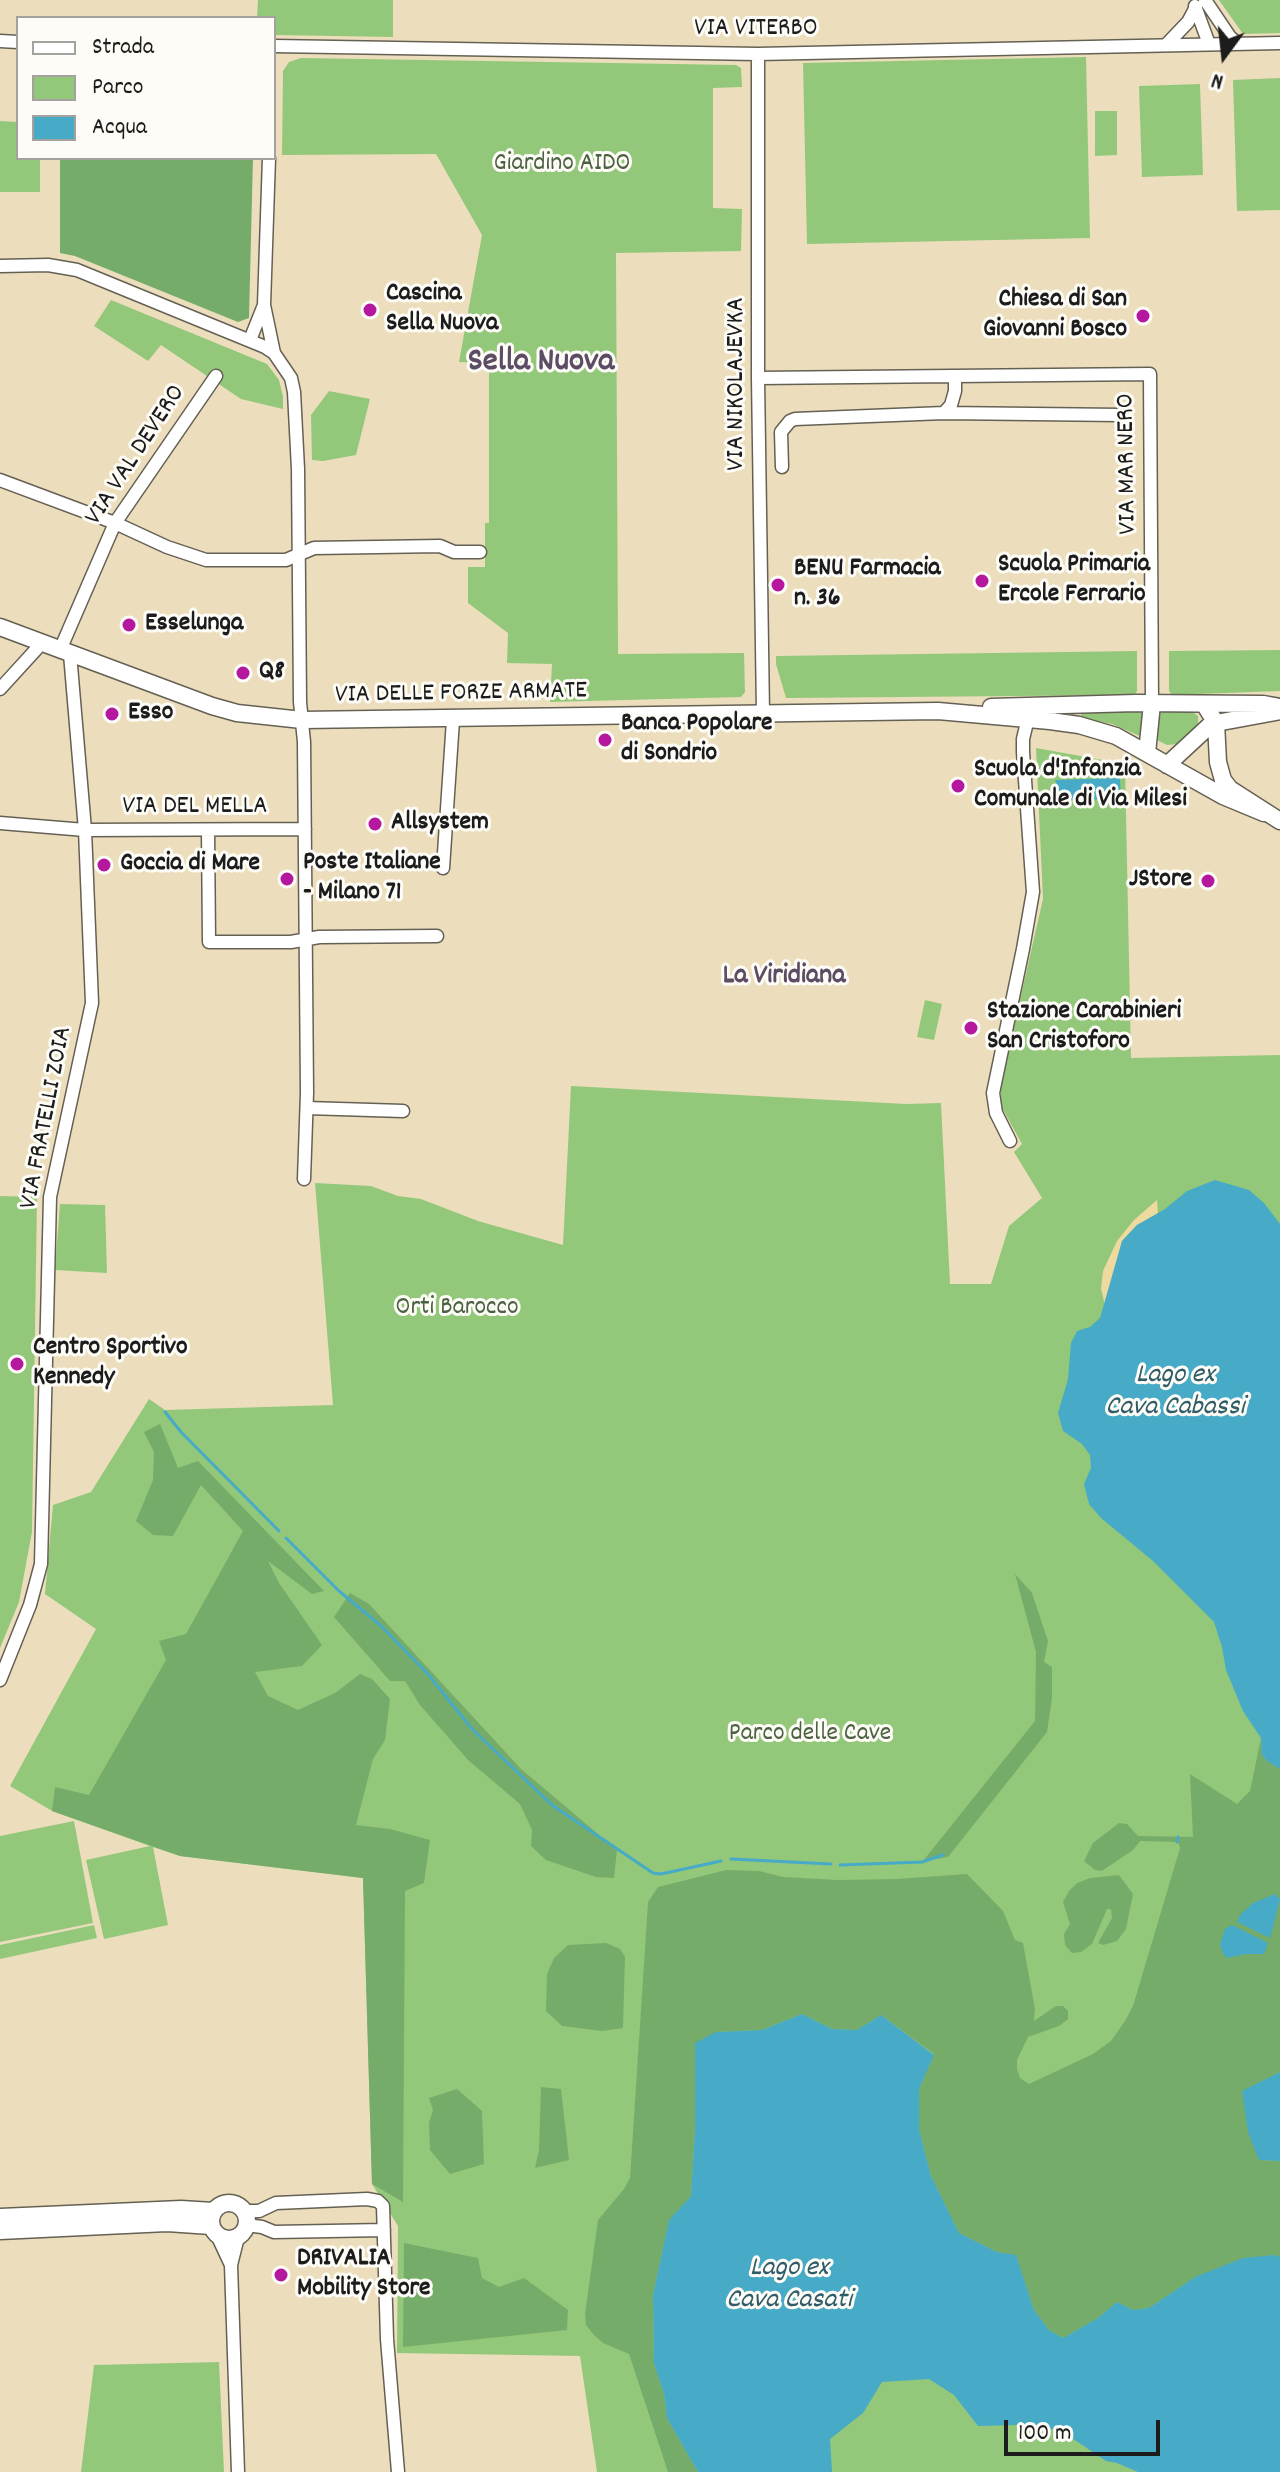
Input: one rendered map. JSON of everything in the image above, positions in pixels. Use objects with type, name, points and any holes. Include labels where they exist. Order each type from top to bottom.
[{"type":"street","points":[[1167,44],[1188,22],[1198,2]]},
{"type":"street","points":[[1198,2],[1209,44]]},
{"type":"street","points":[[1198,2],[1238,44]]},
{"type":"street","name":"VIA VITERBO","points":[[276,46],[758,54],[1280,43]]},
{"type":"street","name":"VIA NIKOLAJEVKA","points":[[758,54],[758,378],[763,713]]},
{"type":"street","points":[[269,160],[264,305],[274,353],[291,378],[294,392],[305,829],[307,1108],[304,1179]]},
{"type":"street","points":[[0,266],[48,265],[77,270],[250,340],[274,353]]},
{"type":"street","points":[[250,340],[264,305]]},
{"type":"street","name":"VIA MAR NERO","points":[[758,378],[1150,374],[1152,704]]},
{"type":"street","name":"VIA VAL DEVERO","points":[[65,652],[115,523],[216,376]]},
{"type":"street","points":[[944,413],[951,405],[955,377]]},
{"type":"street","points":[[782,467],[781,432],[795,419],[944,413],[1121,415]]},
{"type":"street","points":[[0,480],[206,560],[286,560],[314,548],[440,546],[454,552],[480,552]]},
{"type":"street","name":"VIA DELLE FORZE ARMATE","points":[[0,627],[223,709],[302,720],[938,711],[1050,721],[1116,736],[1223,796],[1280,821]]},
{"type":"street","points":[[0,689],[42,643]]},
{"type":"street","name":"VIA FRATELLI ZOIA","points":[[0,1680],[30,1605],[42,1555],[50,1197],[92,1003],[85,830],[65,652]]},
{"type":"street","points":[[1010,1141],[996,1113],[993,1093],[1033,892],[1023,739],[1028,718],[1039,711],[1058,711],[1073,704]]},
{"type":"street","name":"VIA DELLE FORZE ARMATE","points":[[938,711],[1073,704],[1204,704],[1216,723],[1218,762],[1223,780],[1230,789],[1264,813]]},
{"type":"street","points":[[1147,753],[1152,704]]},
{"type":"street","points":[[1204,704],[1263,704],[1280,709]]},
{"type":"street","points":[[1167,765],[1216,723],[1280,709]]},
{"type":"street","points":[[443,868],[453,720]]},
{"type":"street","points":[[1023,752],[1034,731],[1050,721]]},
{"type":"street","name":"VIA DEL MELLA","points":[[0,823],[85,830],[305,829]]},
{"type":"street","points":[[208,830],[209,942],[437,936]]},
{"type":"street","points":[[307,1108],[403,1111]]},
{"type":"street","points":[[0,2217],[181,2209],[214,2224],[229,2240],[259,2211],[276,2203],[371,2199],[383,2206],[387,2339],[398,2472]]},
{"type":"street","points":[[231,2265],[214,2224],[220,2205],[229,2203],[237,2205],[243,2224],[231,2265],[238,2472]]},
{"type":"street","points":[[0,2231],[167,2223],[214,2224]]},
{"type":"street","points":[[243,2224],[274,2232],[384,2230]]},
{"type":"green space","points":[[258,0],[393,0],[393,37],[276,35],[276,16],[257,16]]},
{"type":"green space","points":[[1219,0],[1280,0],[1280,33],[1243,34]]},
{"type":"green space","points":[[1086,57],[1090,238],[807,244],[803,63]]},
{"type":"green space","name":"Giardino AIDO","points":[[301,58],[736,65],[741,68],[742,87],[713,88],[713,208],[742,209],[741,251],[616,253],[618,654],[744,653],[745,692],[741,697],[550,702],[552,664],[507,663],[508,633],[468,603],[468,567],[485,567],[485,523],[489,523],[489,363],[459,362],[482,235],[436,154],[282,155],[283,71],[289,62]]},
{"type":"green space","points":[[1280,78],[1280,210],[1237,211],[1233,80]]},
{"type":"green space","points":[[1200,84],[1203,175],[1142,177],[1139,86]]},
{"type":"green space","points":[[1095,111],[1117,111],[1117,155],[1095,156]]},
{"type":"green space","points":[[0,121],[16,122],[16,160],[40,160],[40,192],[0,192]]},
{"type":"green space","points":[[60,160],[253,160],[249,318],[238,322],[75,256],[60,253]]},
{"type":"green space","points":[[111,300],[267,364],[279,380],[283,409],[241,399],[161,345],[148,361],[94,326]]},
{"type":"green space","points":[[329,391],[370,399],[356,455],[312,460],[311,415]]},
{"type":"green space","points":[[1280,650],[1280,691],[1172,695],[1169,691],[1169,651]]},
{"type":"green space","points":[[1137,651],[1137,691],[1134,695],[786,698],[776,664],[776,656]]},
{"type":"green space","points":[[1167,710],[1191,711],[1198,716],[1198,725],[1184,741],[1177,744],[1167,745],[1155,739],[1159,714]]},
{"type":"green space","points":[[1081,711],[1146,711],[1142,737],[1112,724],[1081,718]]},
{"type":"green space","name":"Parco delle Cave","points":[[1036,748],[1125,764],[1131,1058],[1280,1055],[1280,2472],[597,2472],[580,2356],[397,2353],[398,2226],[372,2184],[363,1878],[180,1856],[153,1847],[168,1925],[104,1939],[86,1860],[150,1846],[52,1811],[10,1786],[96,1629],[45,1594],[53,1505],[91,1492],[149,1399],[165,1410],[333,1405],[315,1183],[371,1186],[563,1245],[571,1086],[906,1104],[941,1103],[950,1284],[991,1284],[1009,1226],[1042,1198],[1014,1152],[1022,1144],[1001,1106],[1001,1083],[1043,899]]},
{"type":"green space","points":[[925,1000],[942,1004],[934,1040],[917,1037]]},
{"type":"green space","name":"Centro Sportivo Kennedy","points":[[0,1196],[37,1197],[32,1532],[19,1602],[0,1648]]},
{"type":"green space","points":[[60,1204],[105,1205],[107,1273],[55,1270]]},
{"type":"green space","points":[[160,1424],[178,1468],[198,1461],[324,1591],[312,1594],[268,1561],[279,1583],[322,1645],[302,1666],[255,1672],[268,1696],[298,1710],[335,1693],[360,1674],[372,1679],[390,1699],[385,1740],[373,1759],[356,1825],[390,1829],[430,1840],[424,1883],[405,1891],[403,2202],[372,2184],[363,1878],[180,1856],[52,1811],[55,1787],[89,1795],[166,1660],[159,1641],[186,1634],[243,1531],[201,1485],[173,1536],[153,1535],[136,1521],[153,1480],[154,1452],[144,1432]]},
{"type":"green space","points":[[1015,1574],[1032,1593],[1048,1641],[1044,1662],[1052,1667],[1052,1698],[1047,1732],[948,1857],[923,1861],[1035,1721],[1036,1652]]},
{"type":"green space","points":[[350,1593],[369,1604],[521,1769],[617,1850],[614,1878],[596,1877],[546,1860],[531,1846],[532,1830],[520,1804],[468,1760],[420,1705],[405,1681],[390,1681],[334,1617]]},
{"type":"green space","points":[[1261,1738],[1262,1755],[1280,1769],[1280,2072],[1242,2092],[1259,2160],[1280,2161],[1280,2257],[1275,2255],[1195,2277],[1149,2308],[1133,2310],[1117,2302],[1098,2318],[1063,2338],[1049,2330],[1034,2310],[1016,2256],[997,2252],[959,2233],[931,2176],[919,2129],[919,2089],[934,2054],[881,2015],[857,2030],[832,2029],[802,2014],[762,2030],[716,2032],[695,2130],[691,2196],[669,2221],[653,2295],[654,2363],[664,2394],[667,2418],[698,2472],[668,2472],[629,2354],[603,2343],[594,2335],[586,2325],[585,2314],[598,2220],[630,2178],[648,1902],[658,1887],[726,1870],[838,1880],[967,1874],[1003,1911],[1015,1940],[1023,1943],[1035,2009],[1034,2021],[1056,2006],[1063,2006],[1068,2011],[1068,2019],[1059,2026],[1028,2037],[1017,2060],[1017,2069],[1020,2078],[1029,2084],[1093,2054],[1111,2041],[1125,2021],[1133,2006],[1180,1848],[1178,1842],[1140,1841],[1133,1850],[1102,1871],[1095,1870],[1084,1861],[1093,1843],[1119,1823],[1127,1824],[1138,1836],[1193,1837],[1190,1774],[1237,1804],[1250,1791]]},
{"type":"green space","points":[[74,1821],[93,1923],[0,1942],[0,1836]]},
{"type":"green space","points":[[1119,1875],[1133,1894],[1126,1929],[1117,1941],[1103,1945],[1098,1943],[1112,1918],[1111,1909],[1107,1909],[1092,1944],[1081,1952],[1072,1953],[1065,1945],[1064,1934],[1070,1924],[1063,1902],[1069,1891],[1077,1883],[1090,1878]]},
{"type":"green space","points":[[94,1925],[97,1938],[0,1959],[0,1945]]},
{"type":"green space","points":[[606,1943],[620,1949],[625,1957],[623,2028],[602,2031],[562,2026],[546,2011],[547,1974],[554,1958],[568,1945]]},
{"type":"green space","points":[[541,2087],[561,2089],[569,2160],[535,2168],[539,2150]]},
{"type":"green space","points":[[457,2089],[482,2111],[484,2164],[450,2174],[430,2150],[429,2123],[433,2110],[429,2098]]},
{"type":"green space","points":[[404,2243],[478,2258],[482,2278],[499,2287],[524,2278],[568,2310],[567,2330],[403,2347]]},
{"type":"green space","points":[[219,2362],[224,2472],[81,2472],[94,2365]]},
{"type":"sand","points":[[1157,1200],[1158,1214],[1137,1225],[1122,1241],[1105,1306],[1101,1288],[1103,1271],[1117,1241],[1134,1220]]},
{"type":"water","points":[[1120,778],[1121,799],[1063,800],[1055,780]]},
{"type":"water","name":"Lago ex Cava Cabassi","points":[[1215,1180],[1249,1190],[1280,1224],[1280,1769],[1262,1755],[1261,1738],[1243,1711],[1226,1670],[1214,1622],[1153,1561],[1101,1518],[1089,1504],[1084,1484],[1091,1468],[1090,1455],[1082,1444],[1063,1431],[1058,1413],[1068,1379],[1071,1343],[1077,1331],[1090,1327],[1100,1318],[1122,1241],[1137,1225],[1165,1209],[1187,1191]]},
{"type":"water","points":[[1275,1894],[1280,1899],[1270,1938],[1237,1922],[1253,1903]]},
{"type":"water","points":[[1232,1925],[1268,1943],[1264,1954],[1228,1958],[1223,1954],[1220,1944],[1225,1929]]},
{"type":"water","name":"Lago ex Cava Casati","points":[[802,2014],[832,2029],[857,2030],[881,2015],[934,2055],[919,2089],[919,2129],[931,2176],[959,2233],[997,2252],[1016,2255],[1034,2310],[1049,2330],[1063,2338],[1098,2318],[1117,2302],[1133,2310],[1149,2308],[1195,2277],[1243,2258],[1280,2257],[1280,2472],[1138,2472],[1106,2461],[1060,2430],[1016,2425],[978,2426],[954,2395],[929,2379],[882,2382],[863,2413],[830,2439],[832,2472],[698,2472],[667,2418],[664,2394],[654,2363],[653,2295],[669,2220],[691,2196],[695,2043],[716,2032],[762,2030]]},
{"type":"water","points":[[1280,2072],[1280,2161],[1259,2160],[1248,2132],[1242,2091]]},
{"type":"waterway","points":[[165,1412],[279,1531]]},
{"type":"waterway","points":[[286,1538],[339,1591],[380,1625],[427,1673],[472,1729],[552,1805],[653,1873],[721,1861]]},
{"type":"waterway","points":[[1177,1842],[1178,1837]]},
{"type":"waterway","points":[[840,1865],[922,1862],[943,1855]]},
{"type":"waterway","points":[[731,1859],[831,1864]]},
{"type":"place","name":"Cascina Sella Nuova","points":[[370,310]]},
{"type":"place","name":"Chiesa di San Giovanni Bosco","points":[[1143,316]]},
{"type":"place","name":"Scuola Primaria Ercole Ferrario","points":[[982,581]]},
{"type":"place","name":"BENU Farmacia n. 36","points":[[778,585]]},
{"type":"place","name":"Esselunga","points":[[129,625]]},
{"type":"place","name":"Q8","points":[[243,673]]},
{"type":"place","name":"Esso","points":[[112,714]]},
{"type":"place","name":"Banca Popolare di Sondrio","points":[[605,740]]},
{"type":"place","name":"Scuola d'Infanzia Comunale di Via Milesi","points":[[958,786]]},
{"type":"place","name":"Allsystem","points":[[375,824]]},
{"type":"place","name":"Goccia di Mare","points":[[104,865]]},
{"type":"place","name":"Poste Italiane - Milano 71","points":[[287,879]]},
{"type":"place","name":"JStore","points":[[1208,881]]},
{"type":"place","name":"Stazione Carabinieri San Cristoforo","points":[[971,1028]]},
{"type":"place","name":"Centro Sportivo Kennedy","points":[[17,1364]]},
{"type":"place","name":"DRIVALIA Mobility Store","points":[[281,2275]]},
{"type":"district","name":"Sella Nuova","points":[[541,364]]},
{"type":"district","name":"La Viridiana","points":[[784,978]]},
{"type":"park label","name":"Orti Barocco","points":[[457,1309]]}]
